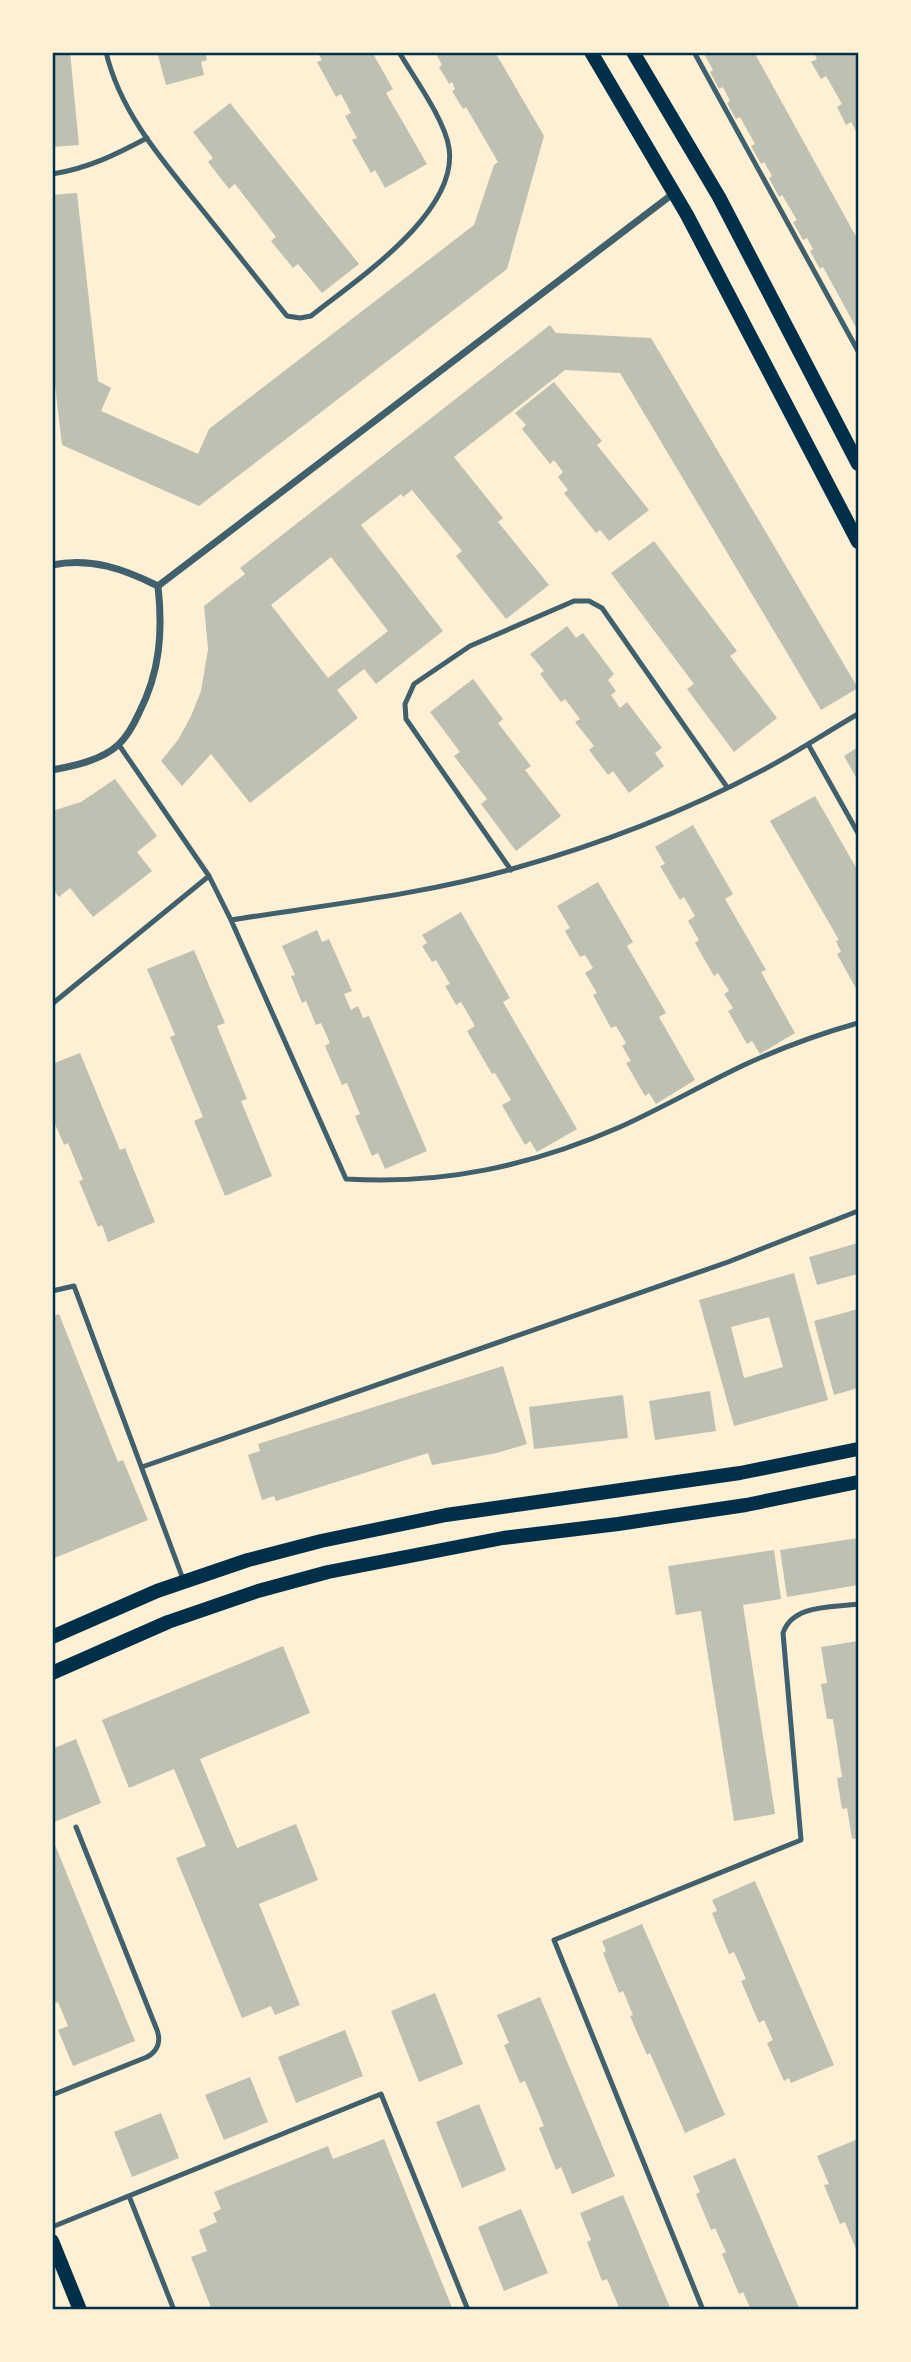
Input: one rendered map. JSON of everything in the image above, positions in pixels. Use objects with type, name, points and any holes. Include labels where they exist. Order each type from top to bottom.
[{"type":"main road","points":[[592,52],[674,193],[859,542]]},
{"type":"main road","points":[[633,52],[719,197],[859,464]]},
{"type":"main road","points":[[52,1637],[157,1591],[248,1560],[321,1541],[446,1515],[740,1473],[859,1449]]},
{"type":"main road","points":[[52,1672],[168,1622],[257,1591],[328,1572],[503,1538],[733,1507],[859,1482]]},
{"type":"main road","points":[[52,2241],[80,2309]]},
{"type":"street","points":[[158,586],[674,193]]},
{"type":"street","points":[[52,565],[85,562],[107,565],[128,571],[158,586]]},
{"type":"street","points":[[52,770],[85,762],[119,745],[135,722],[156,671],[161,643],[158,586]]},
{"type":"lane","points":[[106,52],[126,107],[168,168],[287,316],[305,318],[395,249],[430,209],[446,183],[450,161],[445,134],[399,52]]},
{"type":"lane","points":[[694,52],[859,351]]},
{"type":"lane","points":[[52,174],[91,165],[147,138]]},
{"type":"lane","points":[[511,870],[406,719],[405,704],[414,684],[470,646],[574,601],[589,601],[602,608],[727,787]]},
{"type":"lane","points":[[231,920],[455,883],[511,870],[606,838],[727,787],[764,770],[859,714]]},
{"type":"lane","points":[[808,744],[859,833]]},
{"type":"lane","points":[[119,745],[209,876],[346,1179],[378,1181],[443,1178],[474,1174],[533,1159],[621,1126],[782,1048],[859,1023]]},
{"type":"lane","points":[[52,1004],[209,876]]},
{"type":"lane","points":[[142,1467],[715,1267],[859,1211]]},
{"type":"lane","points":[[52,1291],[74,1286],[184,1582]]},
{"type":"lane","points":[[703,2309],[554,1940],[801,1840],[783,1633],[786,1624],[797,1613],[859,1604]]},
{"type":"lane","points":[[52,2095],[147,2057],[156,2050],[159,2043],[157,2029],[76,1827]]},
{"type":"lane","points":[[52,2227],[380,2094],[468,2309]]},
{"type":"lane","points":[[129,2196],[174,2309]]},
{"type":"building","points":[[52,52],[70,52],[79,145],[52,147]]},
{"type":"building","points":[[157,52],[205,52],[207,60],[201,62],[204,75],[166,85]]},
{"type":"building","points":[[317,52],[372,52],[393,89],[386,93],[427,164],[385,188],[375,170],[371,173],[352,140],[357,138],[345,116],[351,113],[341,94],[336,97],[317,62],[322,60]]},
{"type":"building","points":[[435,52],[495,52],[544,136],[507,269],[199,506],[62,445],[52,359],[52,195],[77,193],[98,381],[111,388],[101,411],[198,454],[209,429],[474,225],[494,165],[498,162],[466,107],[463,109],[452,91],[455,89],[452,82],[449,84],[439,67],[442,65]]},
{"type":"building","points":[[703,52],[754,52],[858,240],[858,331],[823,267],[820,269],[810,251],[813,249],[807,238],[803,240],[793,222],[797,220],[782,195],[779,197],[769,178],[772,176],[764,162],[761,164],[751,146],[755,144],[740,117],[736,119],[727,103],[730,101],[723,87],[719,89]]},
{"type":"building","points":[[813,52],[858,52],[858,135],[851,122],[846,125],[837,107],[842,104],[826,76],[821,79],[811,62],[817,59]]},
{"type":"building","points":[[230,103],[359,264],[322,293],[298,264],[293,268],[271,241],[276,237],[235,184],[229,189],[208,162],[213,158],[193,132]]},
{"type":"building","points":[[550,325],[556,333],[651,338],[858,688],[821,710],[620,373],[565,370],[454,457],[503,518],[498,522],[549,585],[506,619],[456,556],[462,551],[412,490],[403,497],[401,494],[361,525],[443,631],[376,684],[364,669],[337,690],[358,718],[250,803],[211,754],[182,786],[161,761],[178,740],[201,691],[208,649],[204,606],[245,574],[240,568]],"holes":[[[331,557],[388,631],[328,678],[271,605]]]},
{"type":"building","points":[[554,382],[602,441],[597,445],[649,510],[609,541],[600,530],[596,533],[564,493],[568,490],[558,477],[563,472],[554,460],[550,464],[522,429],[526,425],[515,413]]},
{"type":"building","points":[[654,541],[737,651],[730,656],[777,718],[734,752],[687,689],[694,684],[611,573]]},
{"type":"building","points":[[567,626],[576,638],[583,633],[614,674],[608,680],[616,691],[611,695],[620,708],[627,702],[662,748],[655,753],[664,766],[629,793],[613,771],[608,775],[589,750],[594,746],[575,722],[580,719],[565,699],[561,702],[540,674],[544,671],[530,654]]},
{"type":"building","points":[[473,679],[503,719],[498,723],[531,766],[525,770],[561,816],[516,851],[481,804],[487,799],[454,756],[460,752],[430,712]]},
{"type":"building","points":[[858,747],[858,781],[844,756]]},
{"type":"building","points":[[115,779],[157,836],[137,852],[152,871],[93,917],[70,888],[59,897],[52,888],[52,811],[81,802]]},
{"type":"building","points":[[815,796],[858,871],[858,992],[837,954],[841,952],[836,941],[839,940],[770,821]]},
{"type":"building","points":[[693,825],[733,894],[725,899],[766,970],[761,972],[795,1033],[760,1054],[752,1041],[747,1044],[728,1011],[733,1008],[724,994],[729,991],[718,973],[714,976],[695,943],[699,940],[688,921],[695,916],[684,897],[680,900],[660,866],[665,864],[655,847]]},
{"type":"building","points":[[598,882],[633,942],[627,946],[666,1013],[659,1017],[695,1080],[656,1104],[649,1093],[645,1096],[626,1063],[631,1061],[622,1046],[626,1043],[616,1026],[611,1028],[593,995],[597,993],[585,973],[593,968],[585,955],[580,957],[565,931],[570,928],[557,906]]},
{"type":"building","points":[[461,912],[510,998],[503,1002],[577,1129],[537,1152],[530,1141],[525,1145],[502,1105],[511,1100],[467,1031],[475,1026],[461,1002],[456,1005],[445,986],[450,984],[436,960],[432,962],[422,946],[427,943],[422,935]]},
{"type":"building","points":[[317,930],[322,942],[329,939],[352,991],[344,994],[351,1010],[358,1006],[363,1018],[369,1016],[427,1151],[385,1169],[378,1153],[372,1156],[355,1116],[360,1114],[347,1083],[342,1085],[325,1046],[330,1043],[321,1023],[316,1025],[306,1001],[302,1003],[291,976],[295,975],[282,946]]},
{"type":"building","points":[[194,950],[225,1023],[217,1026],[247,1099],[241,1101],[272,1176],[225,1196],[194,1121],[203,1117],[170,1037],[175,1035],[147,969]]},
{"type":"building","points":[[80,1053],[120,1150],[125,1148],[155,1222],[108,1242],[102,1225],[98,1227],[79,1181],[83,1180],[68,1143],[64,1145],[52,1117],[52,1064]]},
{"type":"building","points":[[858,1243],[858,1274],[817,1285],[809,1257]]},
{"type":"building","points":[[794,1273],[828,1400],[734,1426],[699,1300]],"holes":[[[769,1317],[783,1367],[744,1378],[731,1327]]]},
{"type":"building","points":[[858,1309],[858,1388],[834,1395],[814,1321]]},
{"type":"building","points":[[59,1314],[118,1462],[123,1460],[148,1520],[52,1559],[52,1317]]},
{"type":"building","points":[[503,1366],[527,1444],[497,1453],[432,1465],[428,1453],[276,1501],[274,1496],[262,1500],[248,1455],[260,1451],[258,1444]]},
{"type":"building","points":[[710,1391],[716,1431],[655,1440],[649,1401]]},
{"type":"building","points":[[623,1395],[628,1438],[534,1449],[529,1407]]},
{"type":"building","points":[[858,1538],[858,1585],[787,1597],[780,1550]]},
{"type":"building","points":[[774,1550],[781,1599],[743,1605],[775,1814],[734,1821],[701,1611],[676,1615],[668,1566]]},
{"type":"building","points":[[858,1641],[858,1838],[852,1839],[847,1808],[842,1809],[837,1778],[842,1777],[833,1719],[827,1719],[821,1684],[827,1683],[821,1647]]},
{"type":"building","points":[[283,1646],[310,1713],[200,1759],[237,1848],[296,1824],[318,1880],[259,1904],[300,2005],[275,2015],[271,2006],[242,2018],[176,1858],[206,1846],[174,1769],[129,1788],[102,1720]]},
{"type":"building","points":[[76,1739],[101,1803],[52,1823],[52,1749]]},
{"type":"building","points":[[53,1840],[135,2041],[73,2066],[58,2030],[68,2026],[58,2002],[52,2004]]},
{"type":"building","points":[[755,1881],[834,2065],[791,2083],[789,2078],[784,2081],[767,2043],[773,2040],[764,2020],[759,2023],[741,1981],[746,1979],[734,1952],[729,1954],[712,1913],[717,1911],[712,1900]]},
{"type":"building","points":[[642,1924],[725,2115],[685,2133],[650,2053],[647,2055],[630,2016],[633,2015],[623,1991],[619,1993],[603,1953],[606,1951],[602,1941]]},
{"type":"building","points":[[435,1993],[463,2064],[419,2082],[391,2011]]},
{"type":"building","points":[[540,1997],[615,2176],[572,2194],[561,2167],[556,2170],[539,2128],[544,2126],[525,2081],[520,2083],[504,2045],[509,2043],[497,2015]]},
{"type":"building","points":[[345,2030],[363,2076],[296,2103],[278,2057]]},
{"type":"building","points":[[250,2077],[268,2122],[224,2140],[205,2095]]},
{"type":"building","points":[[479,2104],[506,2170],[462,2188],[436,2122]]},
{"type":"building","points":[[161,2113],[179,2158],[132,2177],[114,2132]]},
{"type":"building","points":[[384,2139],[453,2310],[212,2310],[191,2257],[207,2251],[199,2230],[217,2222],[213,2213],[221,2209],[214,2192],[328,2146],[333,2159]]},
{"type":"building","points":[[858,2139],[858,2254],[845,2222],[840,2224],[824,2185],[829,2184],[817,2156]]},
{"type":"building","points":[[735,2158],[800,2310],[751,2310],[743,2292],[739,2294],[722,2254],[726,2252],[715,2228],[711,2230],[696,2194],[700,2192],[693,2176]]},
{"type":"building","points":[[623,2195],[671,2310],[620,2310],[607,2279],[602,2281],[587,2242],[591,2240],[580,2213]]},
{"type":"building","points":[[521,2209],[548,2273],[504,2291],[478,2227]]}]
